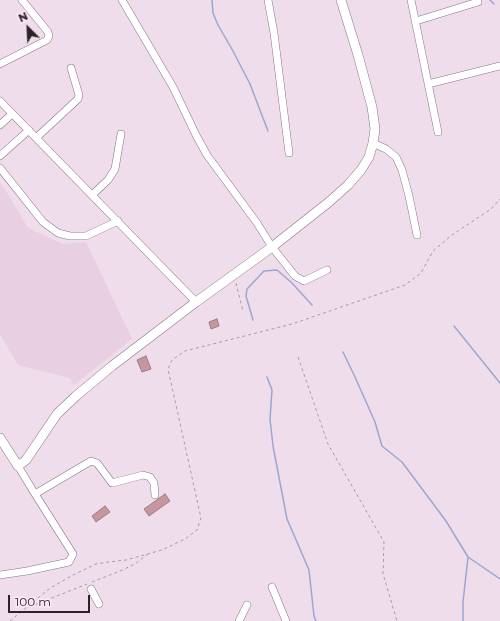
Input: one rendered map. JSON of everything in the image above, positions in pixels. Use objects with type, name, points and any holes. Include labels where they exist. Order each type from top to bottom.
[{"type":"main road","points":[[0,438],[3,448],[18,466],[26,460],[57,414],[76,396],[112,366],[196,302],[272,247],[329,202],[348,185],[361,170],[369,157],[375,129],[372,107],[341,0]]},
{"type":"street","points":[[0,64],[47,40],[49,36],[48,32],[22,0]]},
{"type":"street","points":[[122,0],[172,87],[207,155],[257,223],[272,247],[295,276],[304,281],[327,270]]},
{"type":"street","points":[[268,0],[274,33],[289,153]]},
{"type":"street","points":[[411,0],[438,132]]},
{"type":"street","points":[[416,21],[478,2]]},
{"type":"street","points":[[428,84],[500,66]]},
{"type":"street","points":[[36,138],[78,99],[79,95],[71,68]]},
{"type":"street","points":[[0,101],[196,302]]},
{"type":"street","points":[[0,125],[12,114]]},
{"type":"street","points":[[0,156],[29,130]]},
{"type":"street","points":[[92,195],[108,180],[115,169],[121,134]]},
{"type":"street","points":[[373,143],[386,149],[396,157],[402,170],[417,235]]},
{"type":"street","points":[[0,168],[43,222],[58,233],[70,236],[86,236],[118,221]]},
{"type":"street","points":[[34,494],[91,461],[97,463],[112,483],[143,474],[150,477],[154,483],[155,495]]},
{"type":"street","points":[[0,575],[69,562],[73,554],[34,494],[18,466]]},
{"type":"street","points":[[272,587],[286,621]]},
{"type":"street","points":[[91,589],[99,604]]},
{"type":"street","points":[[239,621],[247,605]]},
{"type":"path","points":[[10,621],[49,589],[71,576],[96,564],[126,560],[162,550],[185,539],[198,530],[201,518],[168,369],[172,360],[185,351],[292,324],[404,285],[421,273],[433,251],[452,235],[492,209],[500,199]]},
{"type":"path","points":[[234,274],[243,311]]},
{"type":"path","points":[[298,357],[328,444],[384,542],[383,574],[397,621]]},
{"type":"shaded area","points":[[0,182],[28,228],[63,244],[86,242],[132,339],[74,385],[70,378],[18,365],[0,334]]},
{"type":"building","points":[[217,319],[219,326],[211,329],[209,322]]},
{"type":"building","points":[[146,356],[151,369],[142,372],[137,360]]},
{"type":"building","points":[[165,494],[170,501],[149,516],[144,509]]},
{"type":"building","points":[[105,506],[110,512],[96,522],[92,516]]},
{"type":"waterway","points":[[212,0],[213,13],[218,25],[250,84],[268,131]]},
{"type":"waterway","points":[[490,0],[494,4]]},
{"type":"waterway","points":[[253,320],[246,296],[247,289],[264,271],[277,270],[292,283],[312,305]]},
{"type":"waterway","points":[[454,326],[500,383]]},
{"type":"waterway","points":[[343,352],[375,422],[382,446],[402,462],[446,521],[468,557],[500,579]]},
{"type":"waterway","points":[[267,377],[272,390],[270,419],[273,446],[287,519],[309,570],[314,616],[316,621]]},
{"type":"waterway","points":[[463,621],[463,602],[468,557]]}]
